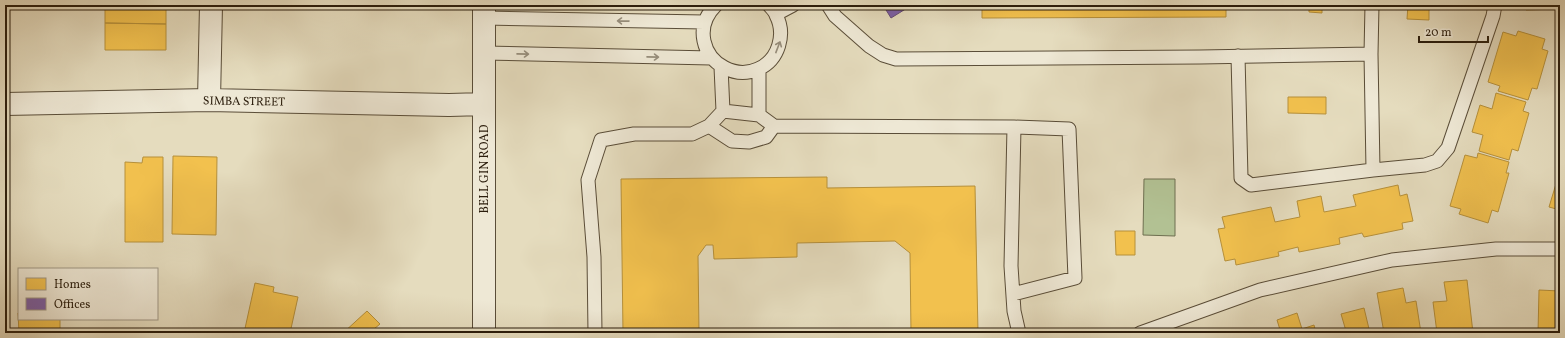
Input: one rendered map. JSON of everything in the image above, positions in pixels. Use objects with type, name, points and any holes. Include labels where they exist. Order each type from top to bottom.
[{"type":"street","points":[[209,100],[211,5]]},
{"type":"street","name":"BELL GIN ROAD","points":[[484,11],[484,333]]},
{"type":"street","name":"SIMBA STREET","points":[[5,104],[209,100],[449,105],[484,104]]},
{"type":"lane","points":[[716,5],[710,11],[704,22],[703,35],[705,47],[716,62],[733,72],[746,72],[759,69],[770,62],[777,52],[781,39],[780,26],[772,9],[793,5]]},
{"type":"lane","points":[[828,5],[835,16],[870,46],[883,55],[896,59],[1371,54]]},
{"type":"lane","points":[[1372,5],[1371,54],[1373,170]]},
{"type":"lane","points":[[1238,56],[1241,178],[1251,185],[1425,165],[1437,161],[1448,148],[1493,16],[1494,5]]},
{"type":"lane","points":[[484,11],[704,22]]},
{"type":"lane","points":[[484,53],[716,62]]},
{"type":"lane","points":[[716,62],[723,111]]},
{"type":"lane","points":[[758,115],[759,69]]},
{"type":"lane","points":[[723,111],[758,115],[774,126],[1014,127],[1069,129],[1074,278],[1013,294]]},
{"type":"lane","points":[[595,333],[594,257],[588,180],[601,140],[634,134],[692,134],[709,126],[723,111]]},
{"type":"lane","points":[[709,126],[732,141],[749,142],[766,137],[774,126]]},
{"type":"lane","points":[[1014,127],[1011,266],[1014,311],[1019,333]]},
{"type":"lane","points":[[1140,333],[1260,290],[1392,260],[1496,249],[1560,249]]},
{"type":"green space","points":[[1144,179],[1175,179],[1175,236],[1143,235]]},
{"type":"building: Homes","points":[[105,5],[166,5],[166,24],[105,23]]},
{"type":"building: Homes","points":[[982,5],[1226,5],[1226,17],[982,18]]},
{"type":"building: Homes","points":[[1268,5],[1302,5],[1268,8]]},
{"type":"building: Homes","points":[[1309,5],[1322,5],[1322,13],[1309,12]]},
{"type":"building: Homes","points":[[1408,5],[1429,5],[1429,20],[1407,19]]},
{"type":"building: Homes","points":[[1526,5],[1558,5],[1558,9],[1526,10]]},
{"type":"building: Homes","points":[[105,23],[166,24],[166,50],[105,50]]},
{"type":"building: Homes","points":[[1518,31],[1545,39],[1542,49],[1548,51],[1537,89],[1532,88],[1528,100],[1498,91],[1500,86],[1488,82],[1503,32],[1516,36]]},
{"type":"building: Homes","points":[[1496,93],[1526,102],[1523,111],[1529,113],[1518,151],[1512,149],[1509,160],[1479,151],[1483,135],[1472,132],[1480,105],[1492,109]]},
{"type":"building: Homes","points":[[1288,97],[1326,97],[1326,114],[1288,113]]},
{"type":"building: Homes","points":[[1478,153],[1509,162],[1506,173],[1509,173],[1498,212],[1492,210],[1488,223],[1459,214],[1461,209],[1450,206],[1465,155],[1477,158]]},
{"type":"building: Homes","points":[[173,156],[217,157],[216,235],[172,234]]},
{"type":"building: Homes","points":[[143,157],[163,157],[163,242],[125,242],[125,162],[142,163]]},
{"type":"building: Homes","points":[[1560,174],[1560,210],[1549,207]]},
{"type":"building: Homes","points":[[827,177],[827,188],[975,186],[978,333],[911,333],[910,253],[895,241],[797,243],[797,257],[714,259],[713,245],[706,245],[698,256],[699,333],[623,333],[621,179]]},
{"type":"building: Homes","points":[[1398,185],[1400,196],[1407,194],[1413,221],[1402,223],[1403,229],[1364,237],[1362,233],[1339,238],[1340,244],[1299,252],[1298,247],[1278,252],[1279,256],[1236,265],[1235,259],[1225,261],[1218,229],[1225,228],[1222,217],[1271,207],[1275,222],[1300,217],[1297,201],[1321,196],[1324,212],[1356,206],[1353,195]]},
{"type":"building: Homes","points":[[1115,231],[1135,231],[1135,255],[1116,255]]},
{"type":"building: Homes","points":[[1467,280],[1473,333],[1437,333],[1433,302],[1447,301],[1444,282]]},
{"type":"building: Homes","points":[[255,283],[274,287],[273,292],[298,297],[290,333],[244,333]]},
{"type":"building: Homes","points":[[1403,288],[1406,303],[1416,301],[1421,333],[1384,333],[1377,293]]},
{"type":"building: Homes","points":[[1539,290],[1560,291],[1560,333],[1538,333]]},
{"type":"building: Homes","points":[[1364,308],[1370,333],[1337,333],[1346,331],[1341,314]]},
{"type":"building: Homes","points":[[367,311],[380,324],[374,329],[377,333],[343,333]]},
{"type":"building: Homes","points":[[1297,313],[1302,329],[1314,325],[1316,333],[1281,333],[1277,320]]},
{"type":"building: Homes","points":[[18,320],[60,320],[60,333],[19,333]]},
{"type":"building: Offices","points":[[883,5],[912,5],[891,18]]}]
